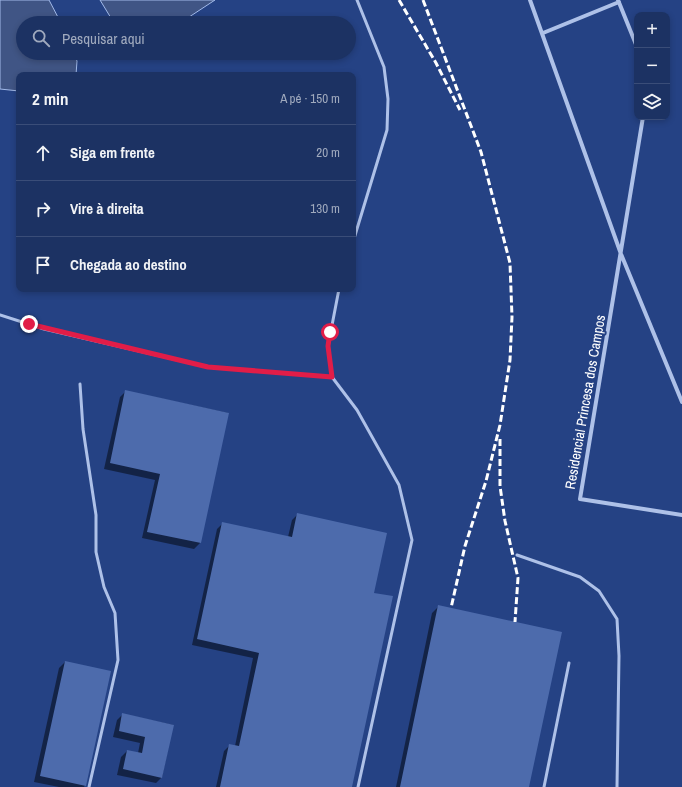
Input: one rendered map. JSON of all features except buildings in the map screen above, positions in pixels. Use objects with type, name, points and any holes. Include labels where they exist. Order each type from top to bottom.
[{"type":"street","name":"Residencial Princesa dos Campos","points":[[530,0],[621,254],[682,402]]},
{"type":"street","points":[[543,33],[619,1],[634,39]]},
{"type":"street","name":"Residencial Princesa dos Campos","points":[[643,120],[580,499],[682,515]]},
{"type":"lane","points":[[356,0],[384,67],[388,99],[388,130],[356,232]]},
{"type":"lane","points":[[338,292],[328,346],[332,377],[357,410],[399,485],[412,540],[358,787]]},
{"type":"lane","points":[[0,315],[44,329],[208,367],[332,377]]},
{"type":"lane","points":[[80,384],[83,429],[96,515],[96,552],[104,587],[115,612],[118,660],[89,787]]},
{"type":"lane","points":[[516,555],[580,577],[599,591],[617,619],[619,656],[617,787]]},
{"type":"lane","points":[[544,787],[570,663]]},
{"type":"water","points":[[0,0],[49,0],[57,16],[16,16],[16,60],[76,60],[76,72],[16,72],[16,91],[0,89]]},
{"type":"water","points":[[100,0],[215,0],[191,16],[110,16]]},
{"type":"railway","points":[[399,0],[436,63],[460,110]]},
{"type":"railway","points":[[423,0],[481,152],[510,263],[512,317],[510,360],[500,425],[486,481],[465,546],[451,608]]},
{"type":"railway","points":[[500,439],[500,486],[505,521],[518,578],[515,622]]},
{"type":"route","points":[[29,324],[44,329],[208,367],[332,377],[328,346],[330,332]]}]
